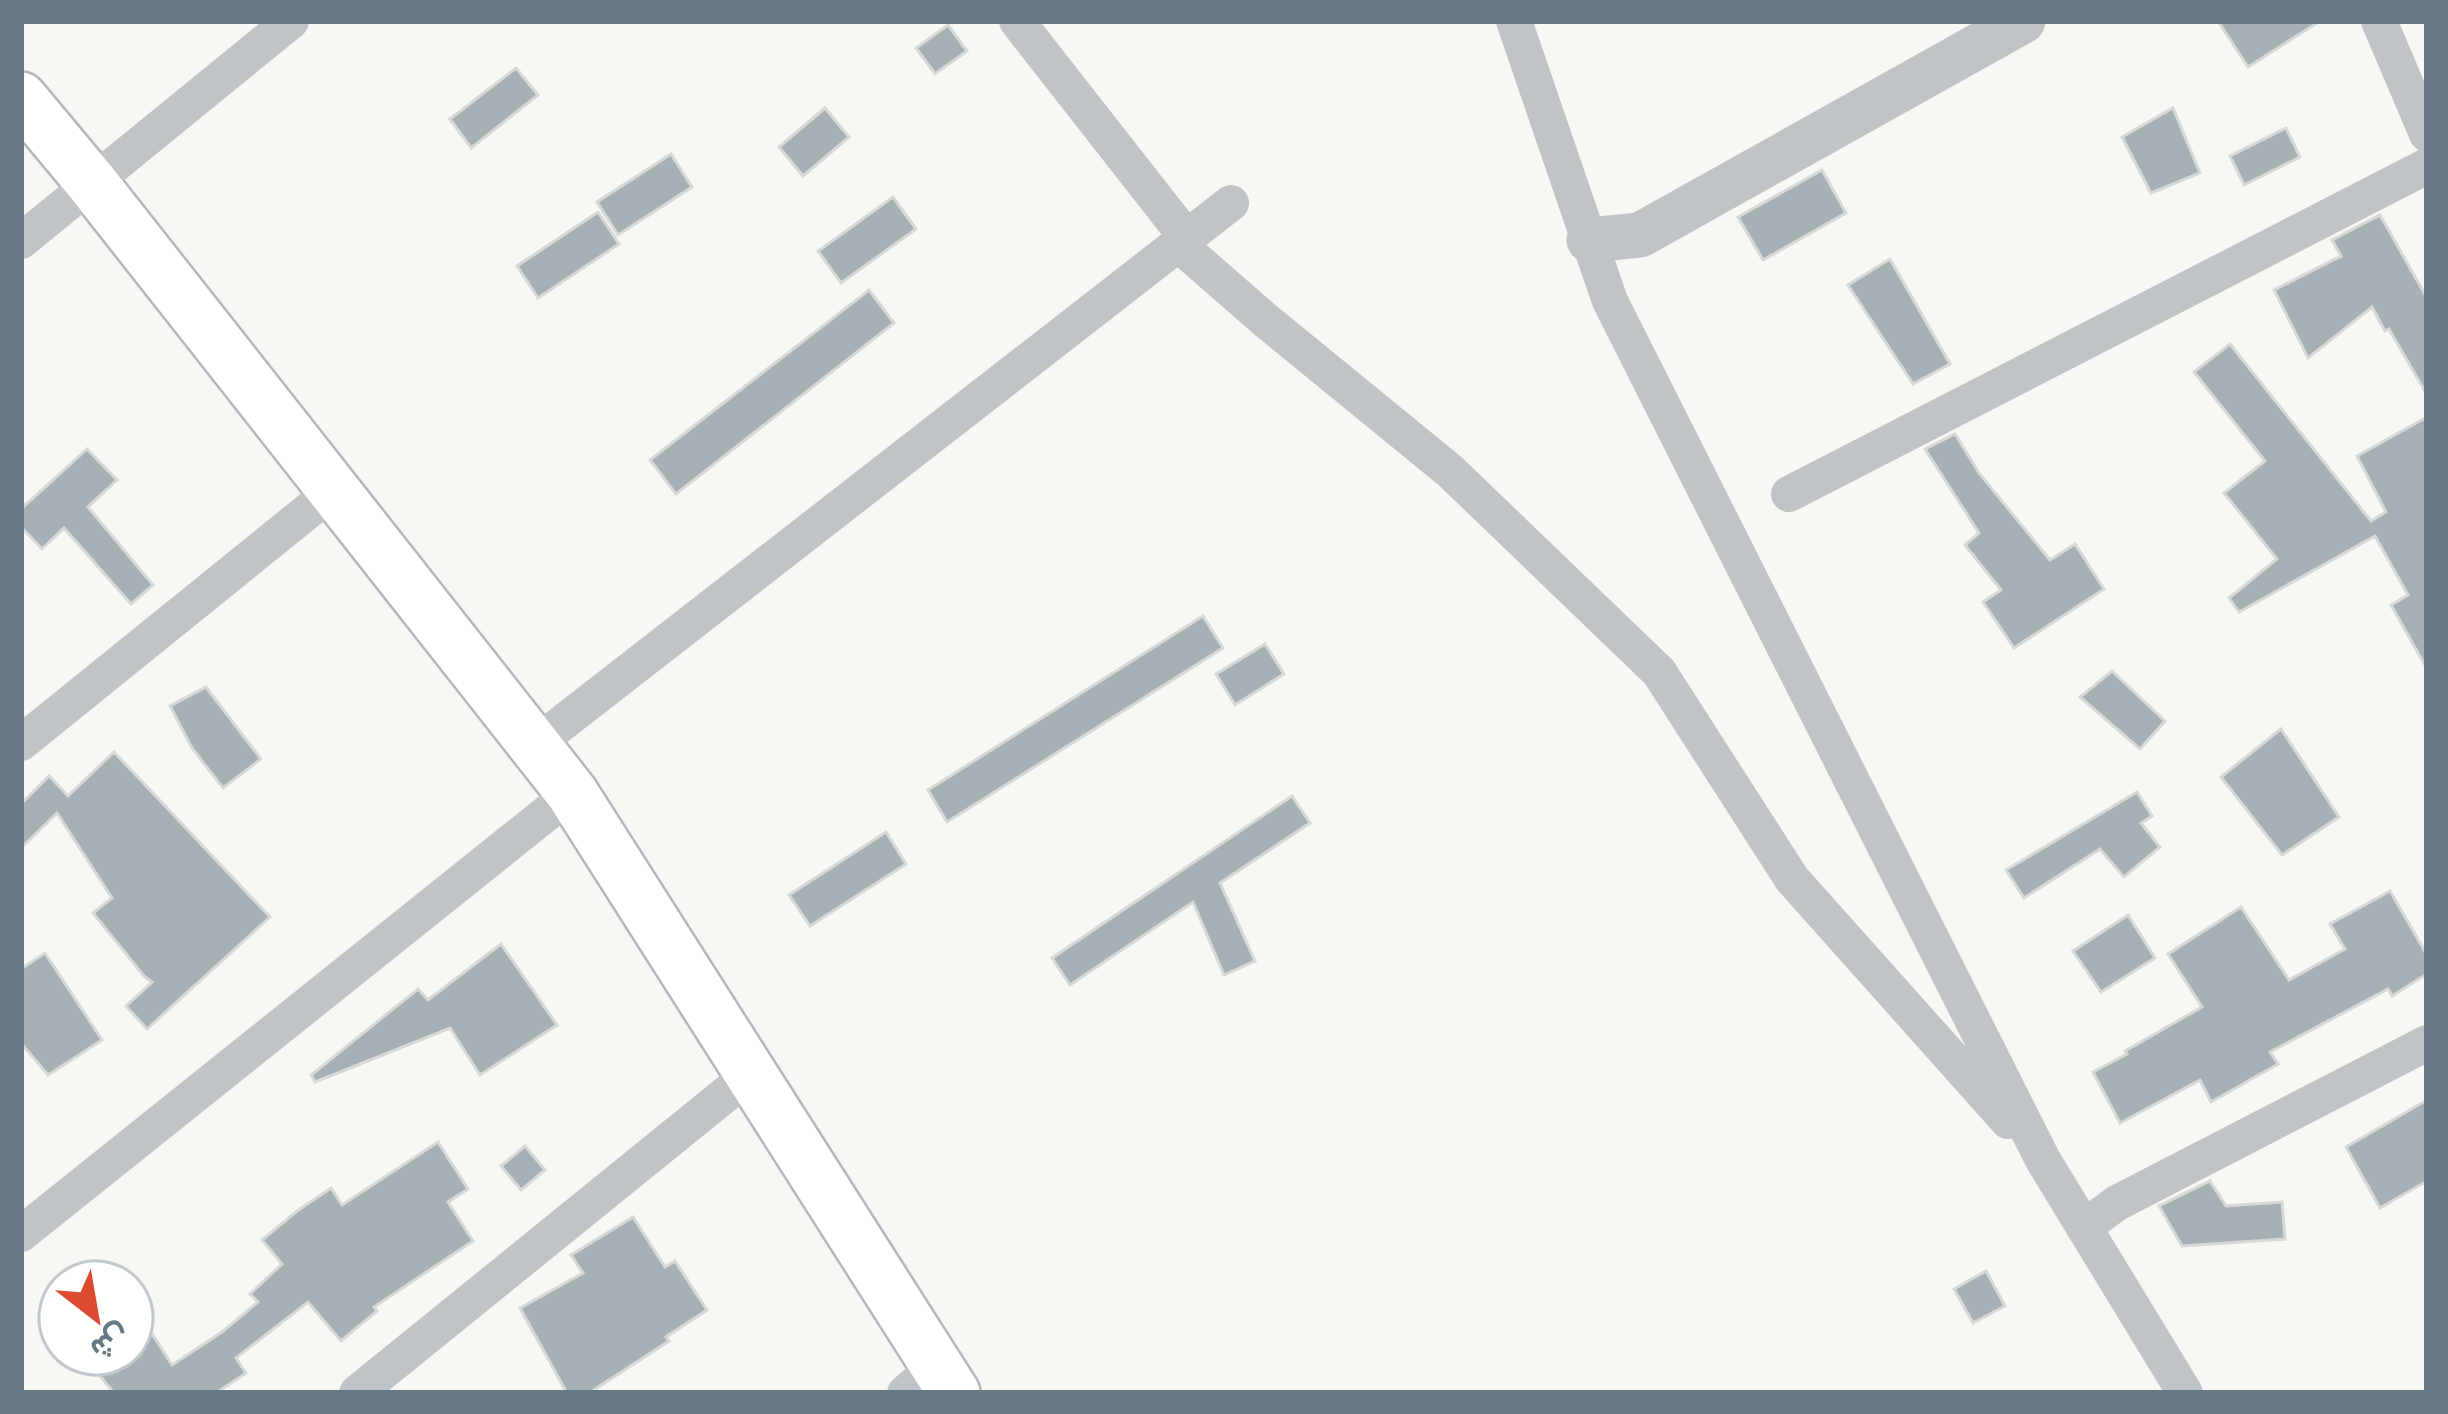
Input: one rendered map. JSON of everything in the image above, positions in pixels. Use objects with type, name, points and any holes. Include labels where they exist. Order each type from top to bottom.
[{"type":"main road","points":[[21,98],[572,793],[752,1073],[932,1384]]},
{"type":"street","points":[[21,241],[290,21]]},
{"type":"street","points":[[1017,21],[1183,241],[1264,319],[1450,471],[1660,672],[1792,879],[2043,1160]]},
{"type":"street","points":[[1514,21],[1610,302],[2043,1160],[2185,1393]]},
{"type":"street","points":[[1589,240],[1640,235],[2023,21]]},
{"type":"street","points":[[2379,21],[2427,134]]},
{"type":"street","points":[[1790,494],[2427,166]]},
{"type":"street","points":[[534,745],[1231,203]]},
{"type":"street","points":[[21,742],[334,490]]},
{"type":"street","points":[[21,1234],[572,793]]},
{"type":"street","points":[[2084,1226],[2117,1203],[2427,1042]]},
{"type":"street","points":[[357,1393],[752,1073]]},
{"type":"building","points":[[2218,21],[2320,21],[2248,67]]},
{"type":"building","points":[[948,25],[967,51],[935,74],[916,48]]},
{"type":"building","points":[[516,68],[538,95],[471,148],[450,119]]},
{"type":"building","points":[[825,108],[849,137],[803,176],[779,147]]},
{"type":"building","points":[[2173,108],[2200,173],[2151,193],[2122,137]]},
{"type":"building","points":[[2286,128],[2300,157],[2244,185],[2230,156]]},
{"type":"building","points":[[671,154],[692,187],[618,235],[597,202]]},
{"type":"building","points":[[1822,170],[1846,213],[1763,260],[1738,217]]},
{"type":"building","points":[[893,197],[916,229],[841,283],[818,251]]},
{"type":"building","points":[[598,212],[619,244],[538,298],[517,266]]},
{"type":"building","points":[[2380,215],[2427,298],[2427,395],[2372,307],[2308,358],[2274,290],[2341,256],[2332,240]]},
{"type":"building","points":[[1890,259],[1950,364],[1913,384],[1848,285]]},
{"type":"building","points":[[869,290],[894,323],[676,494],[650,460]]},
{"type":"building","points":[[2230,344],[2371,521],[2386,512],[2357,456],[2427,417],[2427,669],[2391,605],[2408,595],[2375,536],[2239,612],[2229,598],[2277,559],[2224,493],[2265,461],[2194,372]]},
{"type":"building","points":[[1955,434],[1979,473],[2050,560],[2075,544],[2104,589],[2014,648],[1983,602],[2001,590],[1965,545],[1979,533],[1925,449]]},
{"type":"building","points":[[87,449],[117,480],[88,507],[153,585],[131,604],[64,528],[42,549],[21,527],[21,509]]},
{"type":"building","points":[[1203,616],[1223,648],[947,822],[928,790]]},
{"type":"building","points":[[1265,644],[1284,674],[1235,705],[1216,674]]},
{"type":"building","points":[[2112,671],[2165,721],[2140,749],[2080,697]]},
{"type":"building","points":[[206,687],[261,759],[223,788],[192,748],[170,706]]},
{"type":"building","points":[[2281,729],[2339,817],[2282,855],[2221,777]]},
{"type":"building","points":[[114,752],[270,917],[147,1029],[126,1006],[152,982],[93,913],[112,898],[57,813],[21,848],[21,804],[49,776],[68,796]]},
{"type":"building","points":[[2137,792],[2152,816],[2141,823],[2160,847],[2124,877],[2100,849],[2024,898],[2006,870]]},
{"type":"building","points":[[1292,796],[1310,823],[1220,883],[1255,961],[1224,975],[1193,902],[1070,985],[1052,958]]},
{"type":"building","points":[[886,832],[906,864],[810,926],[789,895]]},
{"type":"building","points":[[2390,891],[2427,955],[2427,974],[2392,996],[2388,989],[2270,1052],[2278,1064],[2211,1102],[2200,1080],[2120,1123],[2093,1072],[2202,1007],[2168,954],[2241,907],[2289,980],[2345,949],[2330,924]]},
{"type":"building","points":[[2128,915],[2155,958],[2101,992],[2073,951]]},
{"type":"building","points":[[501,944],[557,1025],[480,1075],[450,1028],[315,1082],[311,1075],[418,989],[428,1000]]},
{"type":"building","points":[[45,953],[102,1040],[48,1075],[21,1043],[21,969]]},
{"type":"building","points":[[2427,1100],[2427,1181],[2380,1208],[2346,1147]]},
{"type":"building","points":[[438,1142],[468,1189],[448,1202],[473,1241],[374,1307],[377,1311],[341,1341],[308,1302],[236,1358],[246,1373],[216,1393],[114,1393],[102,1378],[156,1378],[156,1340],[172,1365],[222,1332],[258,1302],[250,1294],[282,1264],[262,1240],[331,1188],[342,1205]]},
{"type":"building","points":[[525,1146],[545,1170],[521,1190],[501,1166]]},
{"type":"building","points":[[2210,1181],[2226,1206],[2282,1202],[2285,1239],[2182,1246],[2159,1206]]},
{"type":"building","points":[[633,1217],[665,1267],[675,1261],[707,1310],[589,1393],[567,1393],[520,1308],[583,1273],[571,1255]]},
{"type":"building","points":[[1986,1271],[2005,1306],[1973,1323],[1954,1289]]}]
